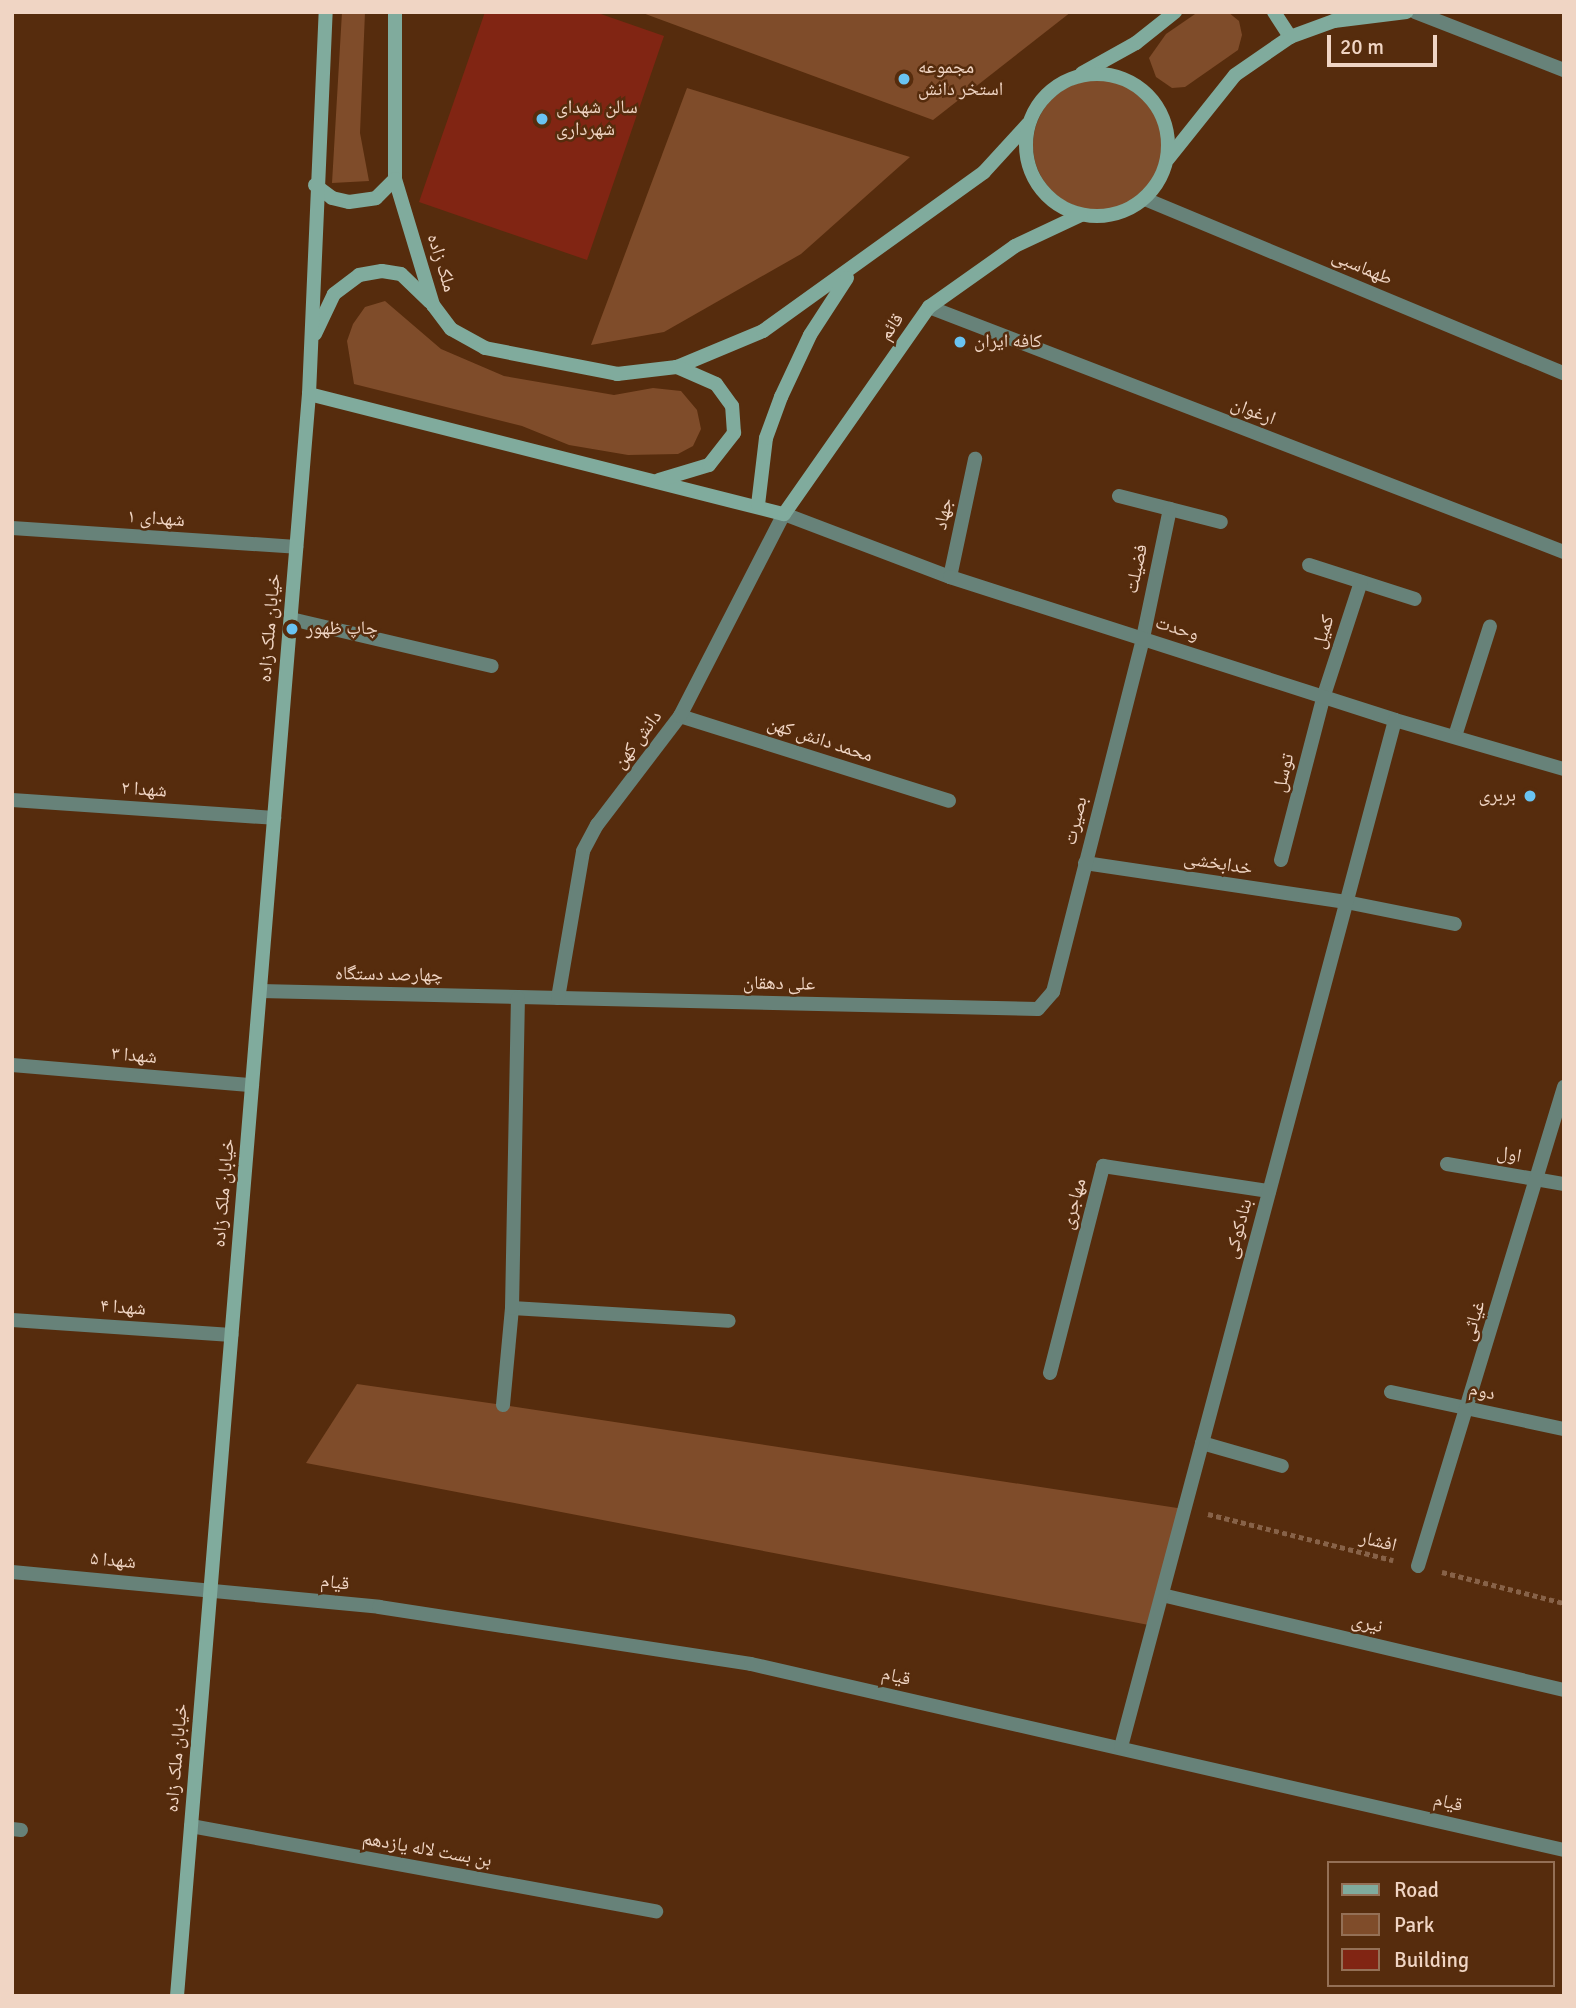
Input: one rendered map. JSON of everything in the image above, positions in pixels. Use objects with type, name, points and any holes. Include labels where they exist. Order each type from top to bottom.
[{"type":"main road","points":[[326,12],[315,185],[309,394],[758,505],[784,514]]},
{"type":"main road","name":"ملک زاده","points":[[395,12],[396,179],[433,306],[451,329],[485,348],[617,374],[677,366]]},
{"type":"main road","points":[[677,366],[763,331],[852,271],[984,172],[1028,124],[1039,102],[1056,86],[1136,43],[1175,12]]},
{"type":"main road","points":[[1274,12],[1290,37]]},
{"type":"main road","points":[[1028,124],[1025,147],[1035,180],[1059,206],[1081,215],[1125,211],[1145,199],[1159,182],[1168,160],[1235,75],[1290,37],[1334,21],[1406,12]]},
{"type":"main road","points":[[1078,75],[1102,74],[1126,80],[1147,93],[1161,113],[1168,136],[1168,160]]},
{"type":"main road","points":[[315,185],[332,198],[349,202],[376,198],[396,179]]},
{"type":"main road","name":"قائم","points":[[784,514],[929,307],[1015,246],[1081,215]]},
{"type":"main road","points":[[312,339],[334,295],[359,275],[382,271],[401,274],[433,306]]},
{"type":"main road","points":[[758,505],[766,438],[781,397],[810,335],[852,271]]},
{"type":"main road","points":[[656,481],[709,465],[734,433],[732,406],[716,384],[677,366]]},
{"type":"main road","name":"خیابان ملک زاده","points":[[177,1996],[309,394]]},
{"type":"street","points":[[1415,12],[1564,70]]},
{"type":"street","name":"طهماسبی","points":[[1145,199],[1564,373]]},
{"type":"street","name":"ارغوان","points":[[929,307],[1564,552]]},
{"type":"street","name":"جهاد","points":[[950,576],[975,459]]},
{"type":"street","points":[[1119,496],[1221,522]]},
{"type":"street","name":"فضیلت","points":[[1143,638],[1170,509]]},
{"type":"street","name":"وحدت","points":[[784,514],[950,576],[1395,720],[1564,769]]},
{"type":"street","name":"دانش کهن","points":[[558,998],[583,850],[597,825],[680,716],[784,514]]},
{"type":"street","name":"شهدای ۱","points":[[12,528],[296,547]]},
{"type":"street","points":[[1309,565],[1415,599]]},
{"type":"street","name":"کمیل","points":[[1324,695],[1361,582]]},
{"type":"street","points":[[290,619],[492,666]]},
{"type":"street","points":[[1455,736],[1490,626]]},
{"type":"street","name":"بصیرت","points":[[1038,1009],[1053,992],[1143,638]]},
{"type":"street","name":"توسل","points":[[1281,860],[1324,695]]},
{"type":"street","name":"محمد دانش کهن","points":[[680,716],[949,801]]},
{"type":"street","name":"بنادکوکی","points":[[1121,1747],[1395,720]]},
{"type":"street","name":"شهدا ۲","points":[[12,800],[274,818]]},
{"type":"street","name":"خدابخشی","points":[[1085,863],[1346,902]]},
{"type":"street","points":[[1346,902],[1455,924]]},
{"type":"street","name":"چهارصد دستگاه","points":[[260,991],[518,998]]},
{"type":"street","points":[[503,1405],[512,1308],[518,998]]},
{"type":"street","name":"علی دهقان","points":[[518,998],[1038,1009]]},
{"type":"street","name":"شهدا ۳","points":[[12,1065],[252,1085]]},
{"type":"street","name":"غیاثی","points":[[1418,1566],[1564,1087]]},
{"type":"street","name":"اول","points":[[1447,1164],[1564,1184]]},
{"type":"street","name":"مهاجری","points":[[1050,1373],[1103,1166],[1269,1191]]},
{"type":"street","points":[[512,1308],[729,1321]]},
{"type":"street","name":"شهدا ۴","points":[[12,1320],[231,1335]]},
{"type":"street","name":"دوم","points":[[1391,1392],[1564,1430]]},
{"type":"street","points":[[1202,1443],[1282,1466]]},
{"type":"street","name":"شهدا ۵","points":[[12,1572],[211,1588]]},
{"type":"street","name":"قیام","points":[[211,1588],[379,1608],[751,1664],[1564,1850]]},
{"type":"street","name":"نیری","points":[[1161,1595],[1564,1689]]},
{"type":"street","name":"بن بست لاله یازدهم","points":[[191,1826],[656,1912]]},
{"type":"path","name":"افشار","points":[[1184,1509],[1564,1603]]},
{"type":"green space","points":[[342,12],[365,12],[360,133],[369,181],[332,183]]},
{"type":"green space","name":"مجموعه استخر دانش","points":[[640,12],[1071,12],[933,120]]},
{"type":"green space","points":[[1198,12],[1228,12],[1239,21],[1242,35],[1238,50],[1185,87],[1172,88],[1156,77],[1149,58],[1166,34]]},
{"type":"green space","points":[[1098,80],[1123,85],[1144,99],[1158,120],[1163,145],[1158,170],[1144,191],[1123,205],[1098,210],[1073,205],[1052,191],[1038,170],[1033,145],[1038,120],[1052,99],[1073,85]]},
{"type":"green space","points":[[687,88],[910,157],[801,254],[664,332],[591,345]]},
{"type":"green space","points":[[385,301],[441,349],[504,376],[614,395],[653,388],[681,391],[697,410],[701,429],[693,446],[678,454],[628,455],[569,445],[522,426],[354,384],[347,341],[353,324],[365,307]]},
{"type":"green space","points":[[357,1384],[1184,1509],[1154,1626],[306,1463]]},
{"type":"building","name":"سالن شهدای شهرداری","points":[[485,12],[595,12],[664,36],[587,260],[419,202]]},
{"type":"place","name":"مجموعه استخر دانش","points":[[904,79]]},
{"type":"place","name":"سالن شهدای شهرداری","points":[[542,119]]},
{"type":"place","name":"کافه ایران","points":[[960,342]]},
{"type":"place","name":"چاپ ظهور","points":[[292,629]]},
{"type":"place","name":"بربری","points":[[1530,796]]}]
